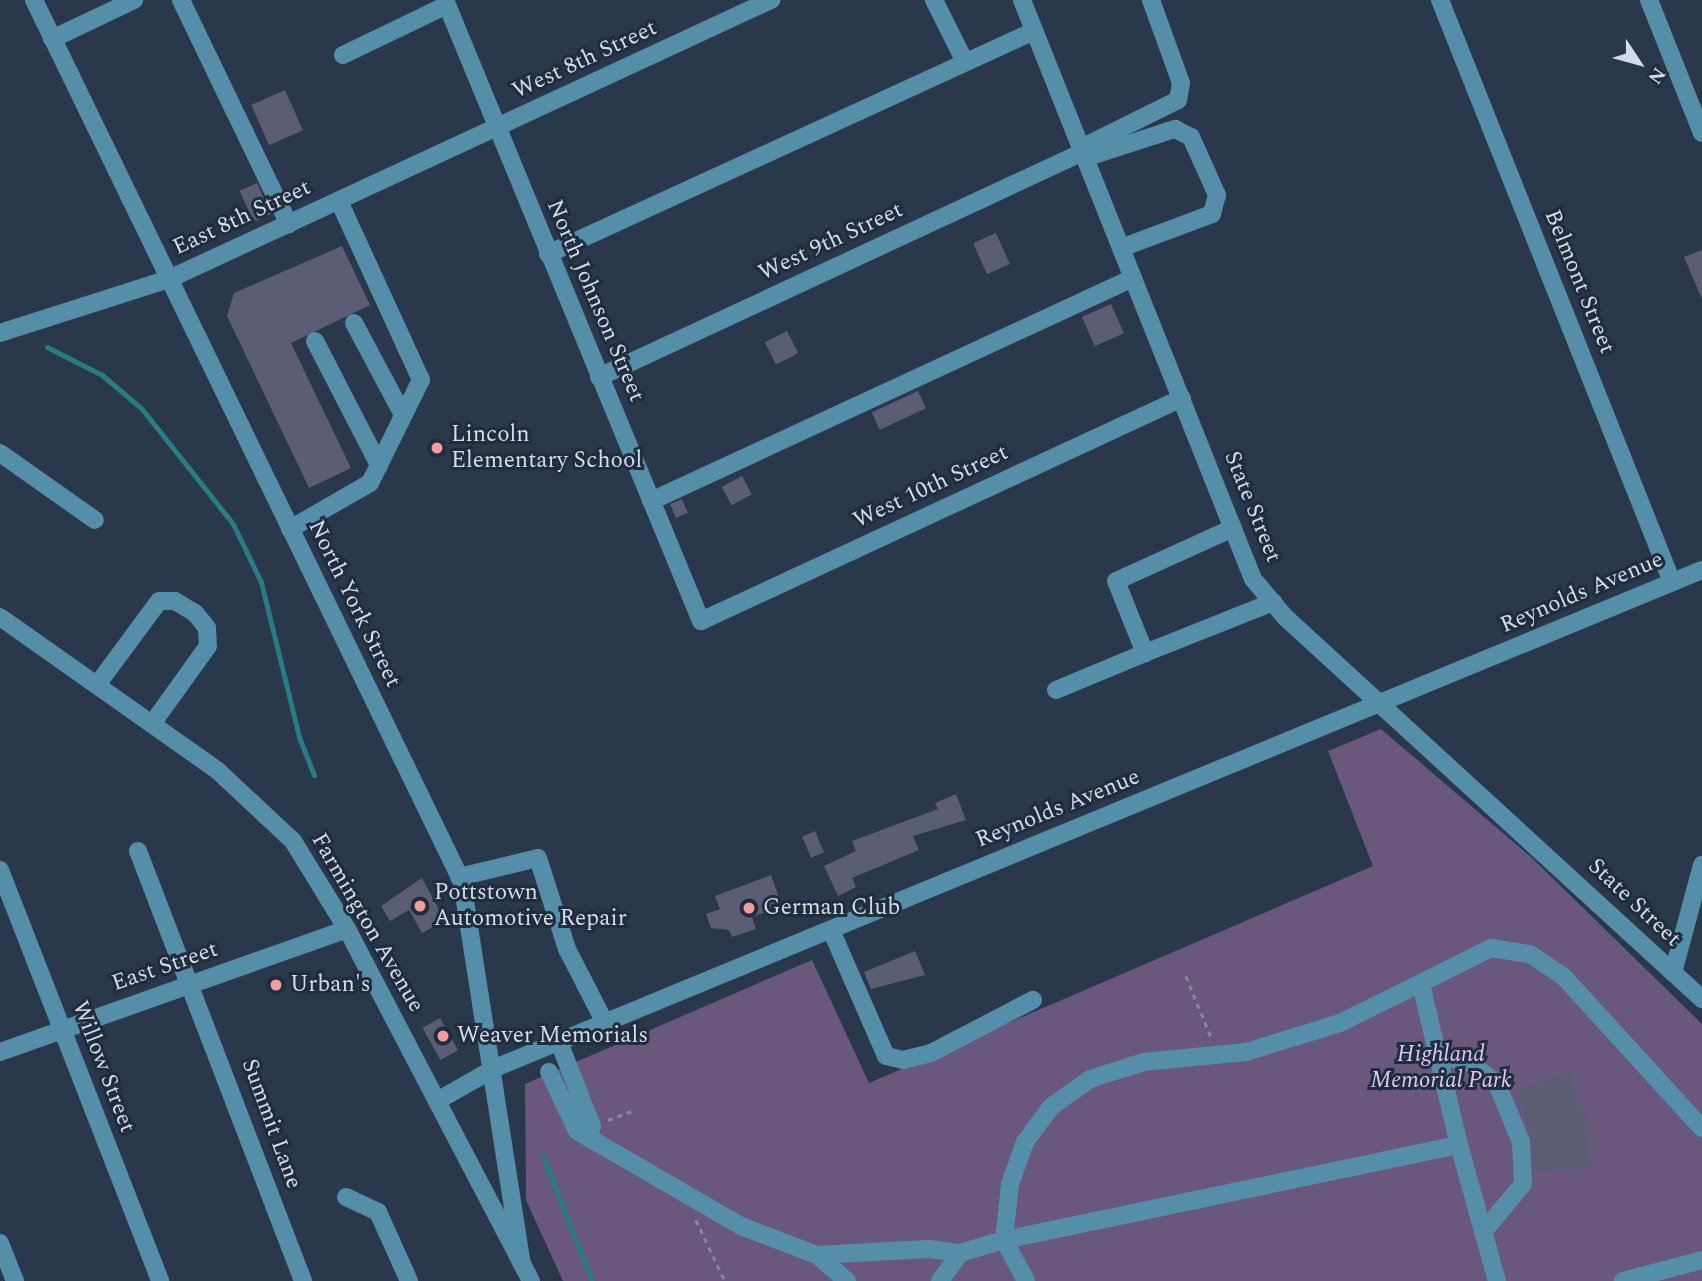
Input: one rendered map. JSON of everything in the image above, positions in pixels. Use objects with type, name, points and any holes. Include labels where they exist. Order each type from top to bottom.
[{"type":"street","name":"North York Street","points":[[34,0],[459,877],[522,1264]]},
{"type":"street","points":[[52,38],[134,0]]},
{"type":"street","points":[[181,0],[289,224]]},
{"type":"street","name":"West 8th Street","points":[[496,129],[771,0]]},
{"type":"street","points":[[934,0],[965,62]]},
{"type":"street","name":"State Street","points":[[1022,0],[1254,579],[1273,602],[1702,999]]},
{"type":"street","points":[[1083,153],[1178,100],[1181,83],[1152,0]]},
{"type":"street","name":"Belmont Street","points":[[1440,0],[1672,582]]},
{"type":"street","points":[[1649,0],[1702,134]]},
{"type":"street","points":[[343,55],[446,3]]},
{"type":"street","name":"North Johnson Street","points":[[446,3],[701,621]]},
{"type":"street","points":[[548,254],[1034,31]]},
{"type":"street","name":"East 8th Street","points":[[0,333],[169,279],[496,129]]},
{"type":"street","points":[[1083,153],[1175,129],[1191,137],[1217,195],[1212,214],[1121,248]]},
{"type":"street","name":"West 9th Street","points":[[599,377],[1083,153]]},
{"type":"street","points":[[290,529],[370,483],[402,413],[421,380],[339,201]]},
{"type":"street","points":[[651,501],[1133,278]]},
{"type":"street","points":[[354,323],[402,413]]},
{"type":"street","points":[[315,341],[379,465]]},
{"type":"street","name":"West 10th Street","points":[[701,621],[1182,398]]},
{"type":"street","points":[[0,453],[95,520]]},
{"type":"street","points":[[1145,653],[1116,581],[1233,528]]},
{"type":"street","name":"Reynolds Avenue","points":[[437,1101],[491,1071],[559,1042],[1702,570]]},
{"type":"street","points":[[97,685],[159,601],[175,601],[195,613],[207,628],[208,646],[152,724]]},
{"type":"street","points":[[1056,690],[1273,602]]},
{"type":"street","name":"Farmington Avenue","points":[[0,617],[152,724],[262,807],[293,841],[347,929],[531,1281]]},
{"type":"street","name":"Summit Lane","points":[[138,851],[193,983],[303,1281]]},
{"type":"street","points":[[459,877],[538,858],[567,949],[605,1023]]},
{"type":"street","points":[[1673,973],[1702,865]]},
{"type":"street","name":"Willow Street","points":[[0,870],[160,1281]]},
{"type":"street","name":"East Street","points":[[0,1052],[347,929]]},
{"type":"street","points":[[831,930],[886,1056],[903,1060],[931,1053],[1032,1000]]},
{"type":"street","points":[[1026,1281],[1004,1240],[1016,1163],[1051,1107],[1108,1070],[1219,1055],[1340,1023],[1491,948],[1530,954],[1597,1007],[1702,1128]]},
{"type":"street","points":[[1421,984],[1459,1145],[1497,1281]]},
{"type":"street","points":[[559,1042],[590,1131]]},
{"type":"street","points":[[1440,1056],[1469,1062],[1497,1084],[1521,1142],[1522,1184],[1483,1232]]},
{"type":"street","points":[[549,1072],[569,1119],[681,1192],[755,1233],[817,1255],[847,1281]]},
{"type":"street","points":[[817,1255],[928,1249],[960,1253],[1004,1240],[1459,1145]]},
{"type":"street","points":[[346,1197],[378,1212],[409,1281]]},
{"type":"street","points":[[0,1243],[15,1281]]},
{"type":"street","points":[[940,1281],[960,1253]]},
{"type":"street","points":[[1623,1281],[1702,1260]]},
{"type":"path","points":[[1186,976],[1219,1055]]},
{"type":"path","points":[[590,1131],[631,1111]]},
{"type":"path","points":[[681,1192],[725,1281]]},
{"type":"green space","name":"Highland Memorial Park","points":[[1381,729],[1531,857],[1702,1024],[1702,1281],[563,1281],[526,1200],[525,1084],[812,960],[869,1083],[1373,866],[1328,751]]},
{"type":"building","points":[[285,90],[303,130],[269,145],[251,105]]},
{"type":"building","points":[[257,183],[271,214],[253,222],[240,191]]},
{"type":"building","points":[[996,233],[1010,264],[987,274],[973,243]]},
{"type":"building","points":[[342,246],[370,305],[291,343],[351,468],[309,488],[227,316],[234,293]]},
{"type":"building","points":[[1702,250],[1702,299],[1684,257]]},
{"type":"building","points":[[1111,304],[1124,333],[1095,346],[1082,317]]},
{"type":"building","points":[[787,331],[798,353],[776,365],[765,342]]},
{"type":"building","points":[[918,391],[926,408],[880,430],[872,413]]},
{"type":"building","points":[[742,476],[752,495],[732,505],[722,487]]},
{"type":"building","points":[[682,499],[688,513],[676,518],[670,504]]},
{"type":"building","points":[[956,794],[966,820],[913,836],[919,850],[852,878],[856,887],[838,896],[824,866],[856,851],[852,841],[938,809],[935,803]]},
{"type":"building","points":[[815,831],[824,852],[811,858],[802,836]]},
{"type":"building","name":"German Club","points":[[771,875],[782,906],[752,917],[756,929],[732,937],[729,930],[711,928],[706,914],[720,909],[715,896]]},
{"type":"building","points":[[422,878],[445,921],[422,933],[409,910],[390,921],[381,906]]},
{"type":"building","points":[[915,951],[925,975],[871,989],[864,972]]},
{"type":"building","points":[[440,1018],[458,1050],[440,1060],[423,1028]]},
{"type":"building","points":[[1572,1071],[1580,1110],[1585,1109],[1592,1169],[1534,1172],[1532,1141],[1516,1091]]},
{"type":"waterway","points":[[47,347],[102,375],[142,409],[233,524],[261,582],[299,737],[314,775]]},
{"type":"waterway","points":[[543,1156],[592,1281]]},
{"type":"place","name":"Lincoln Elementary School","points":[[437,448]]},
{"type":"place","name":"Pottstown Automotive Repair","points":[[420,906]]},
{"type":"place","name":"German Club","points":[[749,908]]},
{"type":"place","name":"Urban's","points":[[276,985]]},
{"type":"place","name":"Weaver Memorials","points":[[443,1036]]}]
